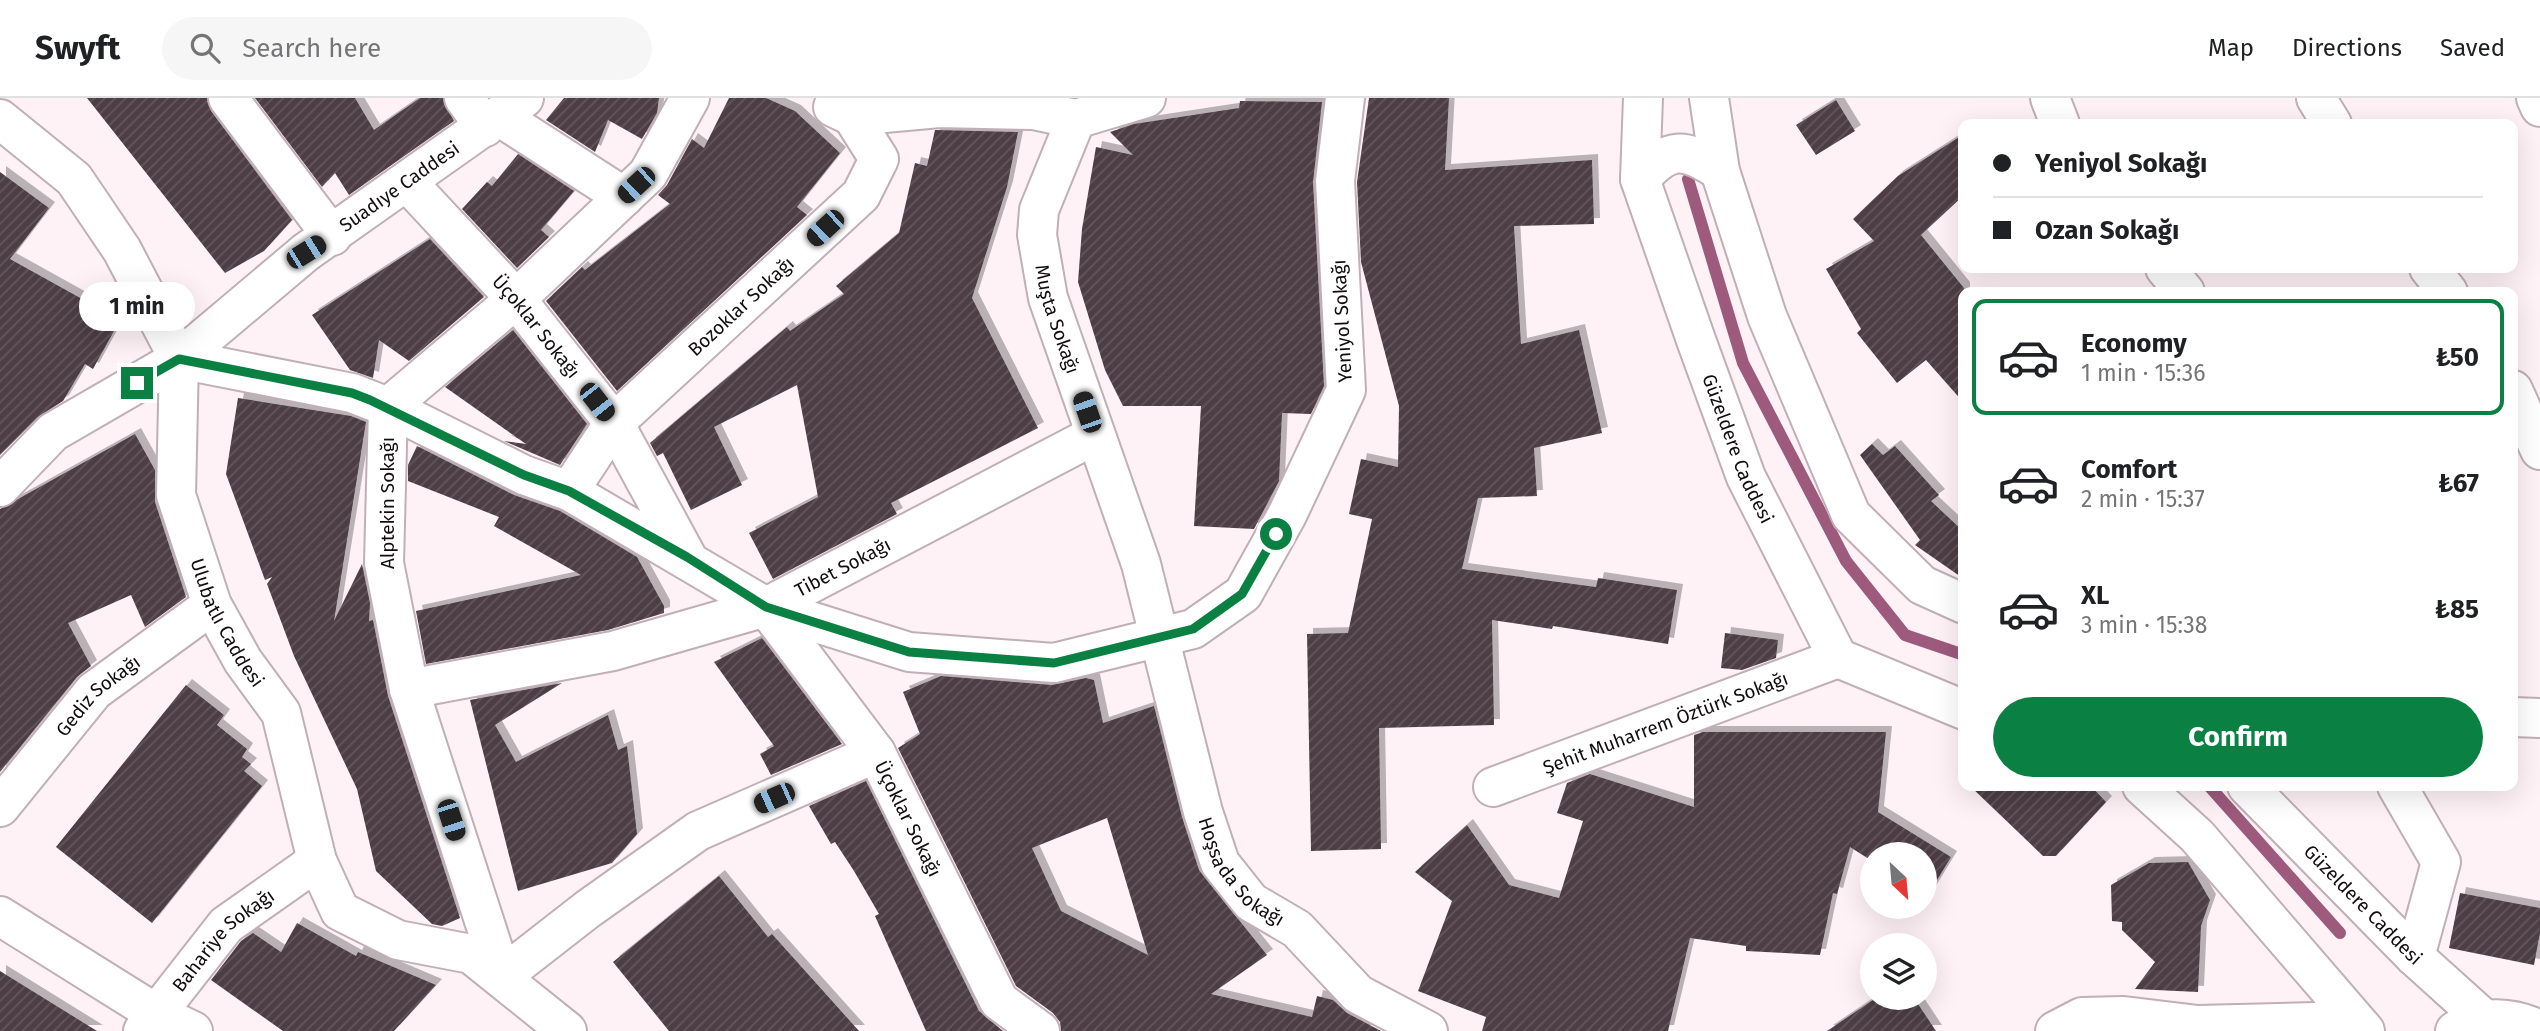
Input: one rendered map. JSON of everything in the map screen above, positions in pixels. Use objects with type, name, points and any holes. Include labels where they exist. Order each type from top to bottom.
[{"type":"street","points":[[228,98],[332,236]]},
{"type":"street","points":[[387,407],[516,299],[648,174],[690,98]]},
{"type":"street","points":[[812,98],[844,107],[1033,110],[1076,119],[1146,98]]},
{"type":"street","name":"Yeniyol Sokağı","points":[[766,607],[909,652],[1054,663],[1193,629],[1242,594],[1287,515],[1346,390],[1335,181],[1345,98]]},
{"type":"street","name":"Güzeldere Caddesi","points":[[1643,98],[1640,179],[1746,477],[1838,658]]},
{"type":"street","points":[[1709,98],[1720,171],[1767,316],[1851,515],[1922,585],[1958,601]]},
{"type":"street","points":[[2050,98],[2058,119]]},
{"type":"street","points":[[2316,98],[2329,119]]},
{"type":"street","points":[[2536,98],[2540,107]]},
{"type":"street","name":"Bozoklar Sokağı","points":[[569,491],[614,423],[862,195],[879,159],[844,107]]},
{"type":"street","points":[[493,110],[624,197]]},
{"type":"street","name":"Suadıye Caddesi","points":[[0,487],[53,432],[179,359],[306,252],[407,182],[493,110]]},
{"type":"street","name":"Ulubatlı Caddesi","points":[[0,118],[74,179],[122,250],[179,359],[176,495],[212,605],[243,661],[281,713],[317,861],[340,911],[398,940],[471,954],[502,976],[567,1031]]},
{"type":"street","name":"Muşta Sokağı","points":[[1076,119],[1039,210],[1037,235],[1048,298],[1141,564],[1162,638]]},
{"type":"street","points":[[1640,179],[1659,158],[1675,154],[1696,156],[1720,171]]},
{"type":"street","name":"Üçoklar Sokağı","points":[[407,182],[516,299],[614,423],[687,557]]},
{"type":"street","points":[[2169,273],[2181,287]]},
{"type":"street","points":[[2433,273],[2444,287]]},
{"type":"street","points":[[179,359],[352,393],[387,407],[524,475],[569,491],[687,557],[766,607]]},
{"type":"street","points":[[2518,401],[2540,450]]},
{"type":"street","name":"Alptekin Sokağı","points":[[387,407],[384,563],[409,689],[502,976]]},
{"type":"street","name":"Tibet Sokağı","points":[[409,689],[614,651],[766,607],[1095,435]]},
{"type":"street","name":"Gediz Sokağı","points":[[0,807],[94,691],[212,605]]},
{"type":"street","name":"Üçoklar Sokağı","points":[[766,607],[876,753],[999,1001],[1040,1031]]},
{"type":"street","name":"Hoşsada Sokağı","points":[[1162,638],[1203,812],[1220,863],[1251,902],[1297,929],[1358,993],[1428,1031]]},
{"type":"street","points":[[1838,658],[1958,708]]},
{"type":"street","name":"Şehit Muharrem Öztürk Sokağı","points":[[1493,788],[1838,658]]},
{"type":"street","points":[[2518,717],[2540,718]]},
{"type":"street","points":[[502,976],[588,909],[698,831],[876,753]]},
{"type":"street","points":[[2147,791],[2197,836],[2365,1031]]},
{"type":"street","name":"Güzeldere Caddesi","points":[[2252,791],[2415,957],[2506,1024]]},
{"type":"street","points":[[2400,791],[2441,862],[2415,957]]},
{"type":"street","name":"Bahariye Sokağı","points":[[149,1022],[226,925],[317,861]]},
{"type":"street","points":[[0,916],[149,1022],[193,1031]]},
{"type":"street","points":[[2054,1031],[2082,1017],[2124,1016],[2198,1025],[2316,1023],[2326,1031]]},
{"type":"building","points":[[87,98],[207,98],[211,111],[292,220],[264,251],[225,273]]},
{"type":"building","points":[[255,98],[355,98],[374,130],[420,98],[443,98],[454,121],[349,195],[335,173],[322,187]]},
{"type":"building","points":[[564,98],[659,98],[657,113],[642,139],[608,120],[595,152],[546,120]]},
{"type":"building","points":[[729,98],[766,98],[795,111],[840,153],[797,207],[807,215],[617,391],[546,301],[582,267],[585,270],[670,204],[658,195],[667,185],[692,139],[704,148]]},
{"type":"building","points":[[1369,98],[1449,98],[1445,170],[1592,160],[1594,224],[1514,226],[1521,344],[1579,330],[1602,433],[1534,448],[1537,496],[1478,498],[1462,569],[1596,587],[1598,578],[1677,590],[1668,644],[1553,626],[1552,629],[1492,620],[1494,725],[1379,728],[1381,849],[1311,851],[1307,634],[1348,633],[1372,519],[1349,514],[1361,459],[1398,467],[1399,406],[1361,262],[1357,182]]},
{"type":"building","points":[[1836,100],[1855,131],[1816,155],[1796,125]]},
{"type":"building","points":[[1240,101],[1322,102],[1313,182],[1324,386],[1311,414],[1282,413],[1279,481],[1254,529],[1194,526],[1201,406],[1123,406],[1105,370],[1078,282],[1082,229],[1096,147],[1133,155],[1110,132],[1134,124],[1239,108]]},
{"type":"building","points":[[935,130],[1018,132],[1007,187],[972,298],[1038,428],[891,503],[897,514],[773,579],[749,533],[818,497],[797,385],[714,427],[742,485],[691,510],[663,453],[657,456],[650,443],[787,327],[790,331],[844,294],[836,286],[899,233],[915,163],[927,166]]},
{"type":"building","points":[[1958,138],[1958,201],[1921,235],[1963,287],[1958,287],[1958,396],[1926,360],[1897,383],[1857,333],[1861,329],[1826,269],[1874,241],[1853,219],[1898,176]]},
{"type":"building","points":[[518,154],[574,191],[541,230],[549,237],[517,268],[462,209],[487,182],[492,186]]},
{"type":"building","points":[[0,172],[49,208],[10,259],[120,320],[93,369],[85,364],[63,401],[38,417],[0,455]]},
{"type":"building","points":[[430,239],[484,297],[409,361],[379,340],[373,378],[350,370],[312,315]]},
{"type":"building","points":[[513,330],[587,424],[560,465],[504,441],[526,444],[445,387]]},
{"type":"building","points":[[238,398],[351,416],[366,422],[334,621],[362,564],[370,603],[369,621],[373,620],[388,696],[460,918],[442,926],[432,924],[376,871],[357,789],[294,656],[267,584],[272,577],[265,580],[226,474]]},
{"type":"building","points":[[135,434],[155,470],[155,502],[186,597],[145,627],[131,595],[68,623],[91,666],[77,677],[0,772],[0,509]]},
{"type":"building","points":[[1872,444],[1883,455],[1895,446],[1939,495],[1931,501],[1958,526],[1958,575],[1915,545],[1920,540],[1860,455]]},
{"type":"building","points":[[417,446],[514,495],[560,511],[637,557],[664,606],[664,613],[608,630],[426,664],[416,611],[581,575],[494,526],[499,517],[408,481],[408,465]]},
{"type":"building","points":[[1725,633],[1778,640],[1776,658],[1742,670],[1721,668]]},
{"type":"building","points":[[762,638],[842,744],[771,775],[760,754],[774,746],[714,662]]},
{"type":"building","points":[[941,676],[1052,685],[1086,678],[1094,680],[1103,723],[1154,706],[1182,817],[1199,870],[1267,955],[1211,994],[1312,1017],[1317,996],[1333,1000],[1347,1013],[1381,1031],[1061,1031],[1060,1022],[1053,1013],[1016,986],[898,748],[920,734],[903,692]],"holes":[[[1107,818],[1148,955],[1061,911],[1032,848]]]},
{"type":"building","points":[[562,683],[495,725],[516,762],[608,715],[618,750],[627,746],[637,834],[612,863],[518,891],[470,700]]},
{"type":"building","points":[[186,685],[224,715],[217,725],[247,749],[242,757],[251,764],[244,771],[262,786],[152,923],[56,847]]},
{"type":"building","points":[[1703,732],[1886,732],[1878,812],[1927,842],[1860,842],[1860,853],[1850,847],[1837,894],[1833,893],[1820,955],[1746,951],[1746,946],[1690,938],[1668,1031],[1482,1031],[1486,1017],[1418,991],[1452,901],[1415,872],[1467,825],[1509,885],[1559,898],[1583,821],[1557,813],[1567,783],[1590,774],[1694,807],[1694,735]]},
{"type":"building","points":[[866,781],[979,1011],[1003,1031],[926,1031],[875,916],[879,914],[854,871],[835,842],[831,844],[809,806]]},
{"type":"building","points":[[1975,791],[2096,791],[2106,802],[2056,856],[2043,856]]},
{"type":"building","points":[[1937,848],[1951,857],[1937,880]]},
{"type":"building","points":[[2188,862],[2210,900],[2201,926],[2198,992],[2135,989],[2155,962],[2122,930],[2122,922],[2112,921],[2111,885],[2149,863]]},
{"type":"building","points":[[719,876],[768,937],[772,934],[859,1031],[669,1031],[613,962]]},
{"type":"building","points":[[2460,893],[2540,908],[2540,933],[2534,965],[2449,948]]},
{"type":"building","points":[[297,923],[356,956],[358,952],[436,985],[394,1031],[283,1031],[211,980],[241,941],[253,933],[281,952]]},
{"type":"building","points":[[0,971],[97,1031],[0,1031]]},
{"type":"building","points":[[1860,1009],[1922,1010],[1936,1031],[1827,1031]]},
{"type":"waterway","points":[[1688,179],[1743,363],[1846,561],[1905,635],[1958,653]]},
{"type":"waterway","points":[[2213,791],[2340,933]]},
{"type":"route","points":[[137,383],[179,359],[352,393],[387,407],[524,475],[569,491],[687,557],[766,607],[909,652],[1054,663],[1193,629],[1242,594],[1276,534]]}]
